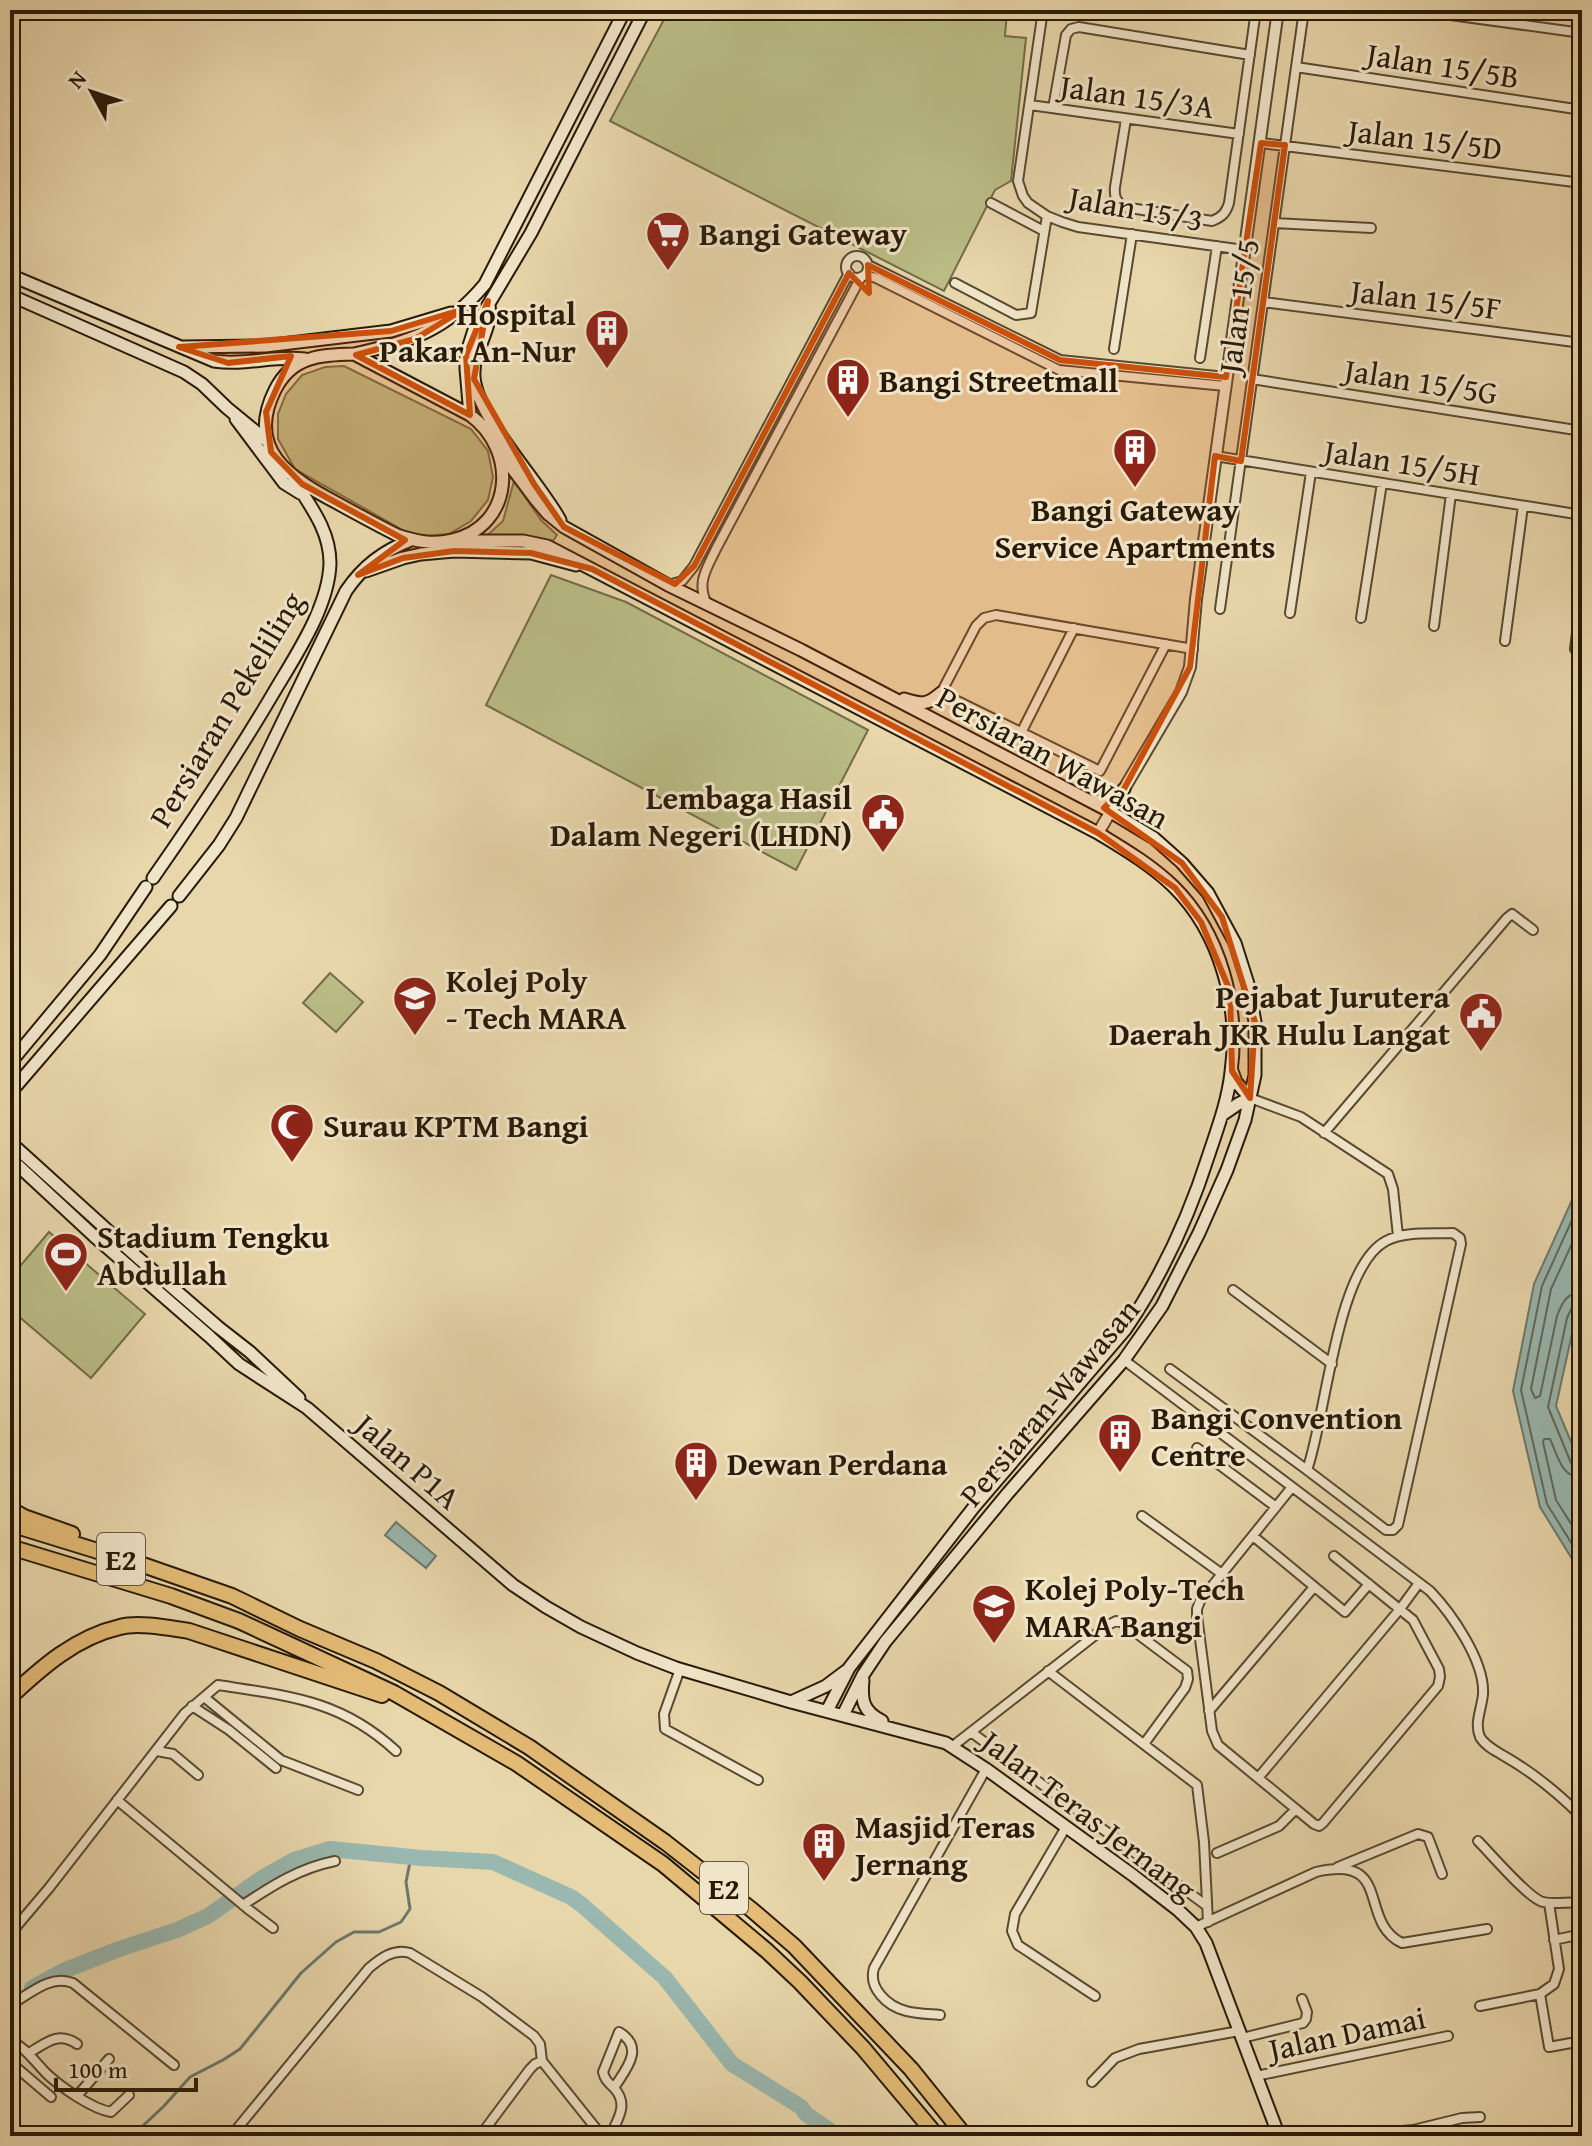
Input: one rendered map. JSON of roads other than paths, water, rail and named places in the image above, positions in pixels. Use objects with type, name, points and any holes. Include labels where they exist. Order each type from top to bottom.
[{"type":"highway","points":[[10,1509],[24,1517],[185,1574],[232,1596]]},
{"type":"highway","name":"E2","points":[[10,1524],[232,1596],[439,1693],[529,1747],[665,1842],[794,1946],[911,2069],[965,2136]]},
{"type":"highway","name":"E2","points":[[10,1547],[171,1596],[239,1621],[394,1693],[516,1763],[663,1864],[767,1951],[832,2015],[937,2136]]},
{"type":"highway","points":[[10,1697],[54,1658],[83,1639],[122,1626],[189,1631],[413,1704]]},
{"type":"main road","points":[[10,275],[214,361],[253,363],[281,358],[354,354],[415,339],[434,330],[460,310],[492,273],[625,10]]},
{"type":"main road","points":[[470,415],[466,355],[475,327],[531,233],[645,10]]},
{"type":"main road","points":[[10,295],[184,372],[266,440]]},
{"type":"main road","points":[[489,304],[489,324],[474,366],[477,393],[564,527]]},
{"type":"main road","points":[[179,347],[265,346],[391,331],[460,310]]},
{"type":"main road","points":[[305,359],[286,374],[271,398],[264,427],[266,440],[278,463],[302,484],[397,535],[434,542],[451,541],[471,533],[492,513],[504,479],[500,452],[487,430],[470,415],[354,354]]},
{"type":"main road","points":[[227,408],[284,483],[304,495]]},
{"type":"main road","name":"Persiaran Wawasan","points":[[500,452],[536,500],[564,527],[668,585],[801,650],[1111,812],[1154,838],[1182,863],[1208,893],[1235,943],[1248,984],[1255,1022],[1255,1075],[1245,1120],[1199,1233],[1162,1306],[1124,1360],[1008,1493],[885,1642],[863,1675],[843,1715]]},
{"type":"main road","name":"Persiaran Pekeliling","points":[[10,1063],[100,955],[150,882],[236,755],[290,666],[317,614],[328,579],[327,535],[292,476]]},
{"type":"main road","name":"Persiaran Pekeliling","points":[[179,896],[236,818],[341,601],[358,575],[378,556],[411,540]]},
{"type":"main road","name":"Persiaran Wawasan","points":[[451,541],[540,543],[1098,833],[1144,861],[1175,888],[1201,922],[1230,991],[1232,1071],[1222,1115],[1201,1181],[1168,1260],[1125,1330],[974,1507],[849,1668],[827,1711]]},
{"type":"main road","points":[[358,575],[403,558],[454,551],[531,553],[592,569]]},
{"type":"main road","points":[[891,697],[926,704],[941,693]]},
{"type":"main road","points":[[1089,801],[1105,802],[1122,793]]},
{"type":"main road","points":[[1122,793],[1122,811],[1132,825]]},
{"type":"main road","points":[[10,1093],[171,906]]},
{"type":"main road","points":[[1222,1115],[1250,1098],[1236,1082],[1232,1071]]},
{"type":"main road","points":[[10,1142],[136,1256],[250,1352],[307,1408]]},
{"type":"main road","name":"Jalan P1A","points":[[10,1158],[239,1364],[307,1408],[513,1585],[581,1627],[637,1653],[680,1669],[827,1711]]},
{"type":"main road","points":[[1086,1377],[1106,1363],[1124,1360],[1121,1346],[1125,1330]]},
{"type":"main road","points":[[968,1542],[973,1529],[974,1507],[989,1504],[1008,1493]]},
{"type":"main road","points":[[791,1702],[826,1686],[849,1668]]},
{"type":"main road","points":[[863,1675],[861,1699],[866,1709],[873,1717],[901,1731]]},
{"type":"main road","name":"Jalan Teras Jernang","points":[[827,1711],[953,1746],[1178,1910],[1196,1927],[1206,1943],[1278,2133]]},
{"type":"street","name":"Jalan 15/3","points":[[1043,10],[1018,181],[1028,203],[1047,216],[1078,227],[1244,250]]},
{"type":"street","points":[[1126,119],[1114,196],[1124,207],[1212,221],[1221,218],[1229,203],[1256,10]]},
{"type":"street","points":[[1098,833],[1181,692],[1190,667],[1225,381],[1278,10]]},
{"type":"street","name":"Jalan 15/5","points":[[1220,609],[1304,10]]},
{"type":"street","points":[[1414,10],[1582,33]]},
{"type":"street","points":[[1053,108],[1066,35],[1074,28],[1250,55]]},
{"type":"street","name":"Jalan 15/5B","points":[[1296,67],[1582,110]]},
{"type":"street","name":"Jalan 15/3A","points":[[1030,105],[1239,134]]},
{"type":"street","name":"Jalan 15/5D","points":[[1261,143],[1582,183]]},
{"type":"street","points":[[991,203],[1044,231]]},
{"type":"street","points":[[955,283],[1016,315],[1031,313],[1047,216]]},
{"type":"street","points":[[1274,223],[1371,228]]},
{"type":"street","points":[[1114,349],[1132,234]]},
{"type":"street","points":[[1200,358],[1217,246]]},
{"type":"street","points":[[852,257],[862,257],[868,265],[1060,360],[1225,381],[1059,370],[876,278],[854,277],[847,265],[852,257]]},
{"type":"street","points":[[707,604],[701,584],[711,559],[868,265]]},
{"type":"street","points":[[668,585],[682,581],[694,566],[849,273]]},
{"type":"street","name":"Jalan 15/5F","points":[[1263,302],[1582,343]]},
{"type":"street","name":"Jalan 15/5G","points":[[1252,379],[1582,431]]},
{"type":"street","name":"Jalan 15/5H","points":[[1215,456],[1582,515]]},
{"type":"street","points":[[1290,613],[1311,472]]},
{"type":"street","points":[[1361,618],[1382,483]]},
{"type":"street","points":[[1434,626],[1451,494]]},
{"type":"street","points":[[1505,641],[1523,506]]},
{"type":"street","points":[[1575,649],[1582,592]]},
{"type":"street","points":[[1166,644],[1100,771],[941,693],[976,626],[984,618],[996,615],[1074,628],[1166,644],[1193,649]]},
{"type":"street","points":[[1021,733],[1074,628]]},
{"type":"street","points":[[1324,1133],[1507,918],[1512,914],[1533,930]]},
{"type":"street","points":[[1250,1098],[1301,1117],[1388,1174],[1393,1189],[1398,1236]]},
{"type":"street","points":[[1170,1369],[1386,1530],[1393,1530],[1398,1525],[1460,1238],[1453,1233],[1398,1236],[1384,1242],[1367,1258],[1353,1283],[1344,1313],[1307,1470]]},
{"type":"street","points":[[1233,1290],[1332,1364]]},
{"type":"street","points":[[1124,1360],[1419,1583],[1446,1608],[1473,1654],[1481,1678],[1483,1692],[1478,1725],[1482,1740],[1550,1785],[1582,1817]]},
{"type":"street","points":[[1197,1448],[1276,1507]]},
{"type":"street","points":[[1292,1487],[1200,1601],[1197,1609],[1212,1731],[1218,1745],[1319,1826],[1438,1686],[1440,1677],[1439,1669],[1413,1620],[1334,1556]]},
{"type":"street","points":[[1316,1505],[1330,1488]]},
{"type":"street","points":[[1142,1516],[1222,1574]]},
{"type":"street","points":[[1253,1536],[1345,1612],[1369,1584]]},
{"type":"street","points":[[1258,1778],[1419,1583]]},
{"type":"street","points":[[1209,1711],[1314,1587]]},
{"type":"street","points":[[953,1746],[1116,1621],[1187,1671],[1185,1688],[1144,1744]]},
{"type":"street","points":[[680,1669],[664,1714],[665,1729],[758,1780]]},
{"type":"street","points":[[1048,1671],[1197,1785],[1204,1842],[1208,1922]]},
{"type":"street","points":[[10,1934],[192,1706],[218,1685],[330,1707],[379,1735],[396,1751]]},
{"type":"street","points":[[204,1697],[281,1760],[358,1790]]},
{"type":"street","points":[[192,1706],[229,1730],[276,1768]]},
{"type":"street","points":[[971,1732],[1207,1906]]},
{"type":"street","points":[[157,1751],[173,1754],[198,1775]]},
{"type":"street","points":[[940,2015],[906,2012],[895,2006],[882,1996],[871,1977],[986,1769]]},
{"type":"street","points":[[117,1800],[273,1928]]},
{"type":"street","points":[[1217,1853],[1279,1826],[1296,1809]]},
{"type":"street","points":[[1066,1827],[1015,1914],[1012,1931],[1018,1945],[1095,1996]]},
{"type":"street","points":[[1196,1927],[1316,1872],[1337,1868],[1418,1834],[1428,1837],[1442,1874]]},
{"type":"street","points":[[1478,1841],[1534,1899],[1549,1903],[1582,1903]]},
{"type":"street","points":[[241,1903],[315,1865],[335,1861]]},
{"type":"street","points":[[1337,1868],[1363,1876],[1388,1933],[1402,1943],[1487,1929]]},
{"type":"street","points":[[1568,1901],[1582,1894]]},
{"type":"street","points":[[1480,2006],[1540,1994],[1554,1984],[1559,1969],[1549,1903]]},
{"type":"street","points":[[1554,1940],[1582,1934]]},
{"type":"street","points":[[231,2136],[369,1968],[398,1951],[410,1953],[482,1997],[534,2036],[540,2044],[542,2061],[602,2136]]},
{"type":"street","points":[[10,2005],[51,1981],[65,1980],[73,1983],[174,2065]]},
{"type":"street","points":[[1540,1994],[1549,2047],[1582,2041]]},
{"type":"street","points":[[1092,2082],[1115,2058],[1139,2049],[1303,2023],[1307,2012],[1302,1999]]},
{"type":"street","points":[[610,2136],[623,2103],[604,2079],[603,2072],[619,2032],[627,2037],[633,2051],[614,2088]]},
{"type":"street","name":"Jalan Damai","points":[[1256,2076],[1448,2036]]},
{"type":"street","points":[[29,2053],[58,2037],[68,2038],[77,2044]]},
{"type":"street","points":[[10,2040],[29,2053],[47,2074],[107,2113],[114,2111],[129,2095]]},
{"type":"street","points":[[77,2096],[109,2059]]},
{"type":"street","points":[[480,2136],[530,2069],[542,2061]]},
{"type":"street","points":[[10,2062],[51,2097]]},
{"type":"street","points":[[1349,2136],[1413,2130],[1462,2118],[1480,2117]]},
{"type":"street","points":[[1239,2136],[1278,2133]]},
{"type":"water","points":[[1582,1184],[1582,1302],[1575,1320],[1556,1406],[1582,1468],[1582,1575],[1540,1507],[1513,1391],[1534,1284]]},
{"type":"water","points":[[396,1522],[436,1556],[426,1568],[385,1535]]},
{"type":"waterway","points":[[32,1988],[63,1971],[208,1916],[294,1860],[330,1849],[493,1862],[571,1897],[582,1905],[665,1978],[732,2064],[801,2107],[806,2114],[838,2136]]},
{"type":"waterway","points":[[132,2136],[190,2077],[240,2049],[301,1973],[336,1942],[354,1932],[379,1932],[401,1922],[410,1909],[406,1882],[411,1857]]},
{"type":"place","name":"Bangi Gateway","points":[[668,272]]},
{"type":"place","name":"Hospital Pakar An-Nur","points":[[607,370]]},
{"type":"place","name":"Bangi Streetmall","points":[[848,419]]},
{"type":"place","name":"Bangi Gateway Service Apartments","points":[[1135,489]]},
{"type":"place","name":"Lembaga Hasil Dalam Negeri (LHDN)","points":[[883,854]]},
{"type":"place","name":"Kolej Poly - Tech MARA","points":[[415,1037]]},
{"type":"place","name":"Pejabat Jurutera Daerah JKR Hulu Langat","points":[[1481,1053]]},
{"type":"place","name":"Surau KPTM Bangi","points":[[292,1164]]},
{"type":"place","name":"Stadium Tengku Abdullah","points":[[66,1293]]},
{"type":"place","name":"Bangi Convention Centre","points":[[1120,1474]]},
{"type":"place","name":"Dewan Perdana","points":[[696,1502]]},
{"type":"place","name":"Kolej Poly-Tech MARA Bangi","points":[[994,1645]]},
{"type":"place","name":"Masjid Teras Jernang","points":[[824,1883]]}]
